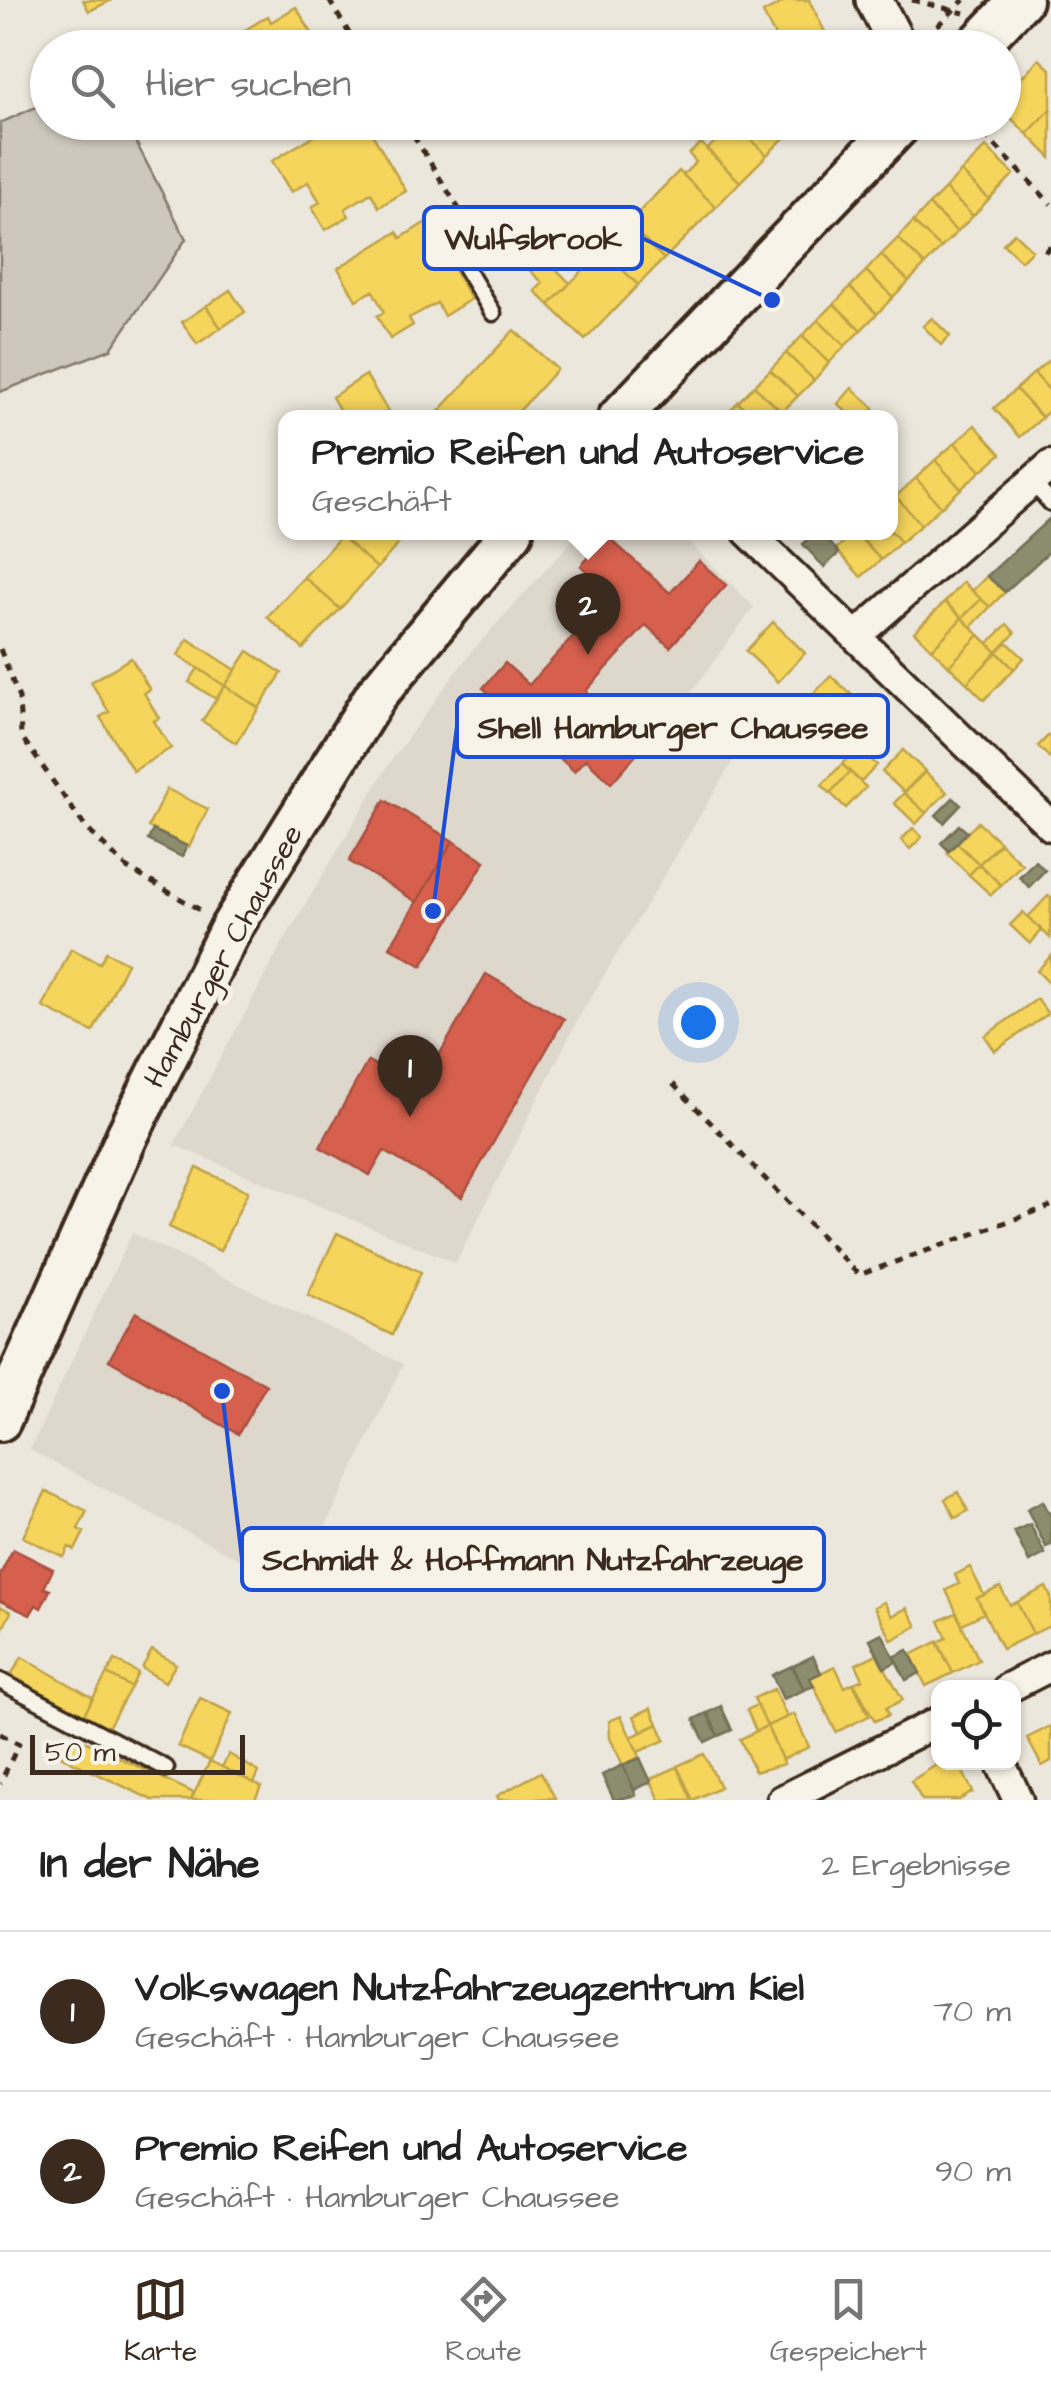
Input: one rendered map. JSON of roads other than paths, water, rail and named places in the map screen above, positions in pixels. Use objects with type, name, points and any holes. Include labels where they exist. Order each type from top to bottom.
[{"type":"main road","points":[[992,30],[1020,0]]},
{"type":"main road","points":[[629,410],[885,140]]},
{"type":"main road","name":"Hamburger Chaussee","points":[[0,1420],[128,1134],[231,928],[376,696],[505,540]]},
{"type":"street","points":[[874,0],[890,30]]},
{"type":"street","points":[[856,636],[1045,483]]},
{"type":"street","points":[[756,540],[1051,826]]},
{"type":"street","points":[[1021,1681],[1051,1666]]},
{"type":"street","points":[[782,1800],[931,1726]]},
{"type":"street","points":[[1004,1770],[1018,1800]]},
{"type":"lane","points":[[439,224],[494,313]]},
{"type":"lane","points":[[0,1681],[166,1768]]},
{"type":"place","name":"Wulfsbrook","points":[[772,300]]},
{"type":"place","name":"Premio Reifen und Autoservice","points":[[588,655]]},
{"type":"place","name":"Shell Hamburger Chaussee","points":[[433,911]]},
{"type":"place","name":"Volkswagen Nutzfahrzeugzentrum Kiel","points":[[410,1117]]},
{"type":"place","name":"Schmidt & Hoffmann Nutzfahrzeuge","points":[[222,1391]]}]
